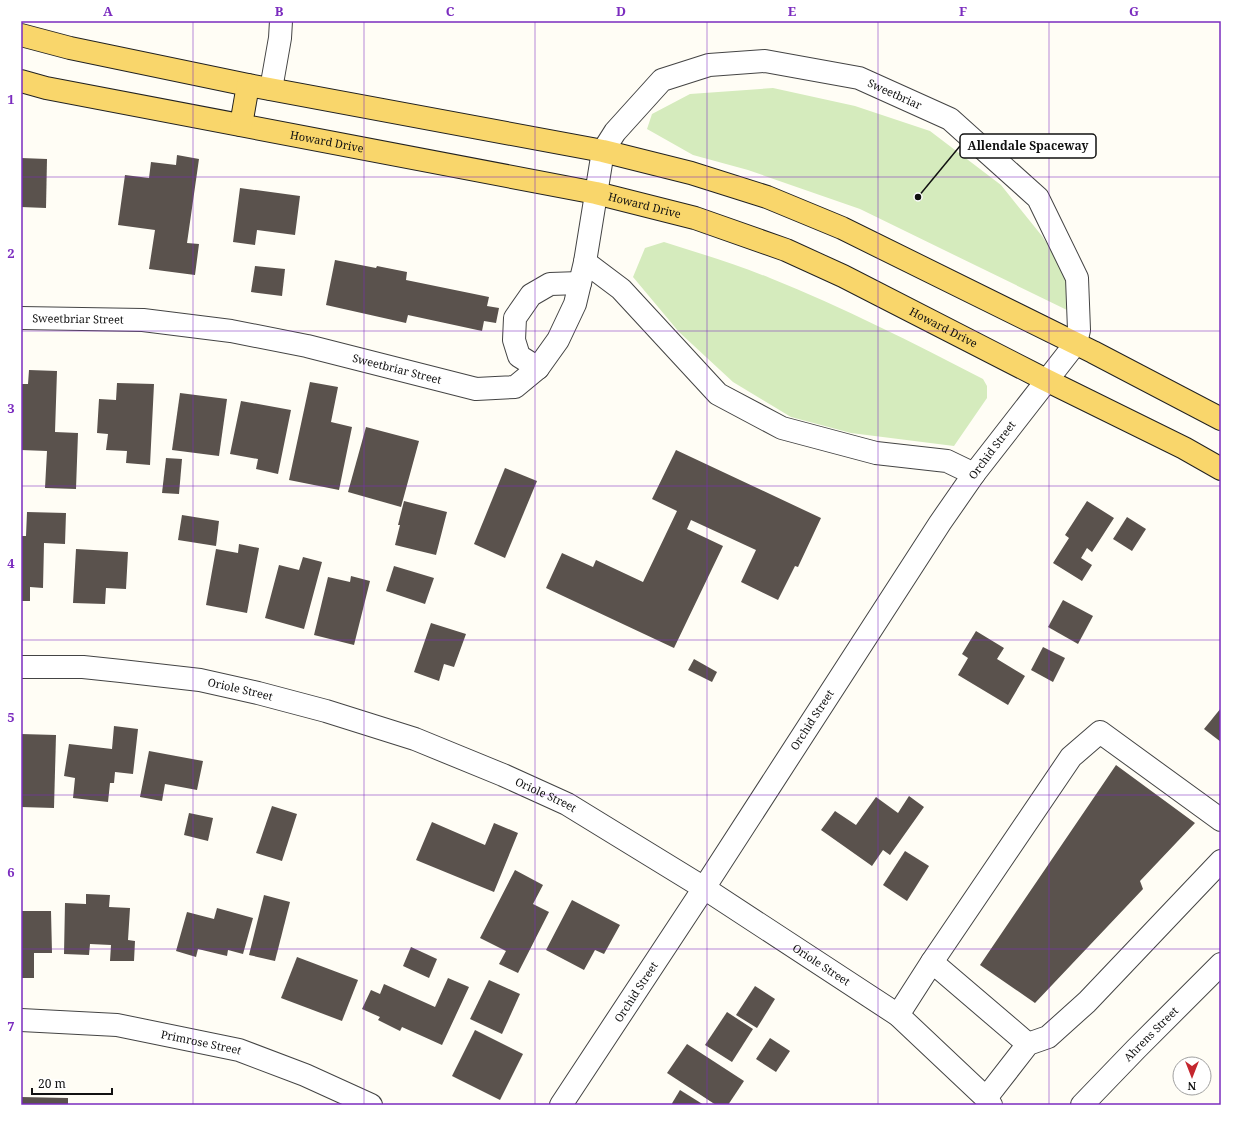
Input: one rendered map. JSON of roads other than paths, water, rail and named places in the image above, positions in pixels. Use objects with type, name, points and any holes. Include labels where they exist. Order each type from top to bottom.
[{"type":"main road","points":[[21,35],[78,49],[248,85],[603,151],[690,173],[767,197],[842,228],[1076,343],[1221,419]]},
{"type":"main road","name":"Howard Drive","points":[[21,81],[46,88],[596,194],[695,218],[786,250],[843,276],[1046,380],[1184,448],[1221,470]]},
{"type":"main road","points":[[241,125],[248,85]]},
{"type":"street","points":[[271,89],[280,38],[281,21]]},
{"type":"street","name":"Sweetbriar","points":[[603,151],[615,132],[662,80],[709,65],[765,61],[859,78],[950,119],[1038,198],[1077,278],[1079,330],[1076,343]]},
{"type":"street","name":"Sweetbriar Street","points":[[21,318],[143,320],[231,331],[307,346],[476,389],[515,388],[538,368],[558,340],[575,304],[585,262],[603,151]]},
{"type":"street","points":[[585,262],[621,289],[718,394],[782,428],[876,453],[947,461],[974,474]]},
{"type":"street","points":[[538,368],[519,356],[514,340],[515,318],[531,295],[550,284],[580,283]]},
{"type":"street","name":"Orchid Street","points":[[561,1105],[704,888],[940,523],[974,474],[1076,343]]},
{"type":"street","name":"Oriole Street","points":[[21,667],[83,667],[200,680],[320,709],[415,739],[503,775],[567,804],[704,888],[898,1015],[988,1102]]},
{"type":"street","points":[[898,1015],[932,962],[1071,757],[1100,732],[1221,820]]},
{"type":"street","points":[[988,1102],[1028,1044],[1048,1037],[1087,1002],[1221,861]]},
{"type":"street","points":[[932,962],[1028,1044]]},
{"type":"street","name":"Ahrens Street","points":[[1082,1105],[1136,1048],[1221,964]]},
{"type":"street","name":"Primrose Street","points":[[21,1020],[117,1025],[239,1050],[305,1075],[371,1105]]},
{"type":"place","name":"Allendale Spaceway","points":[[918,197]]}]
